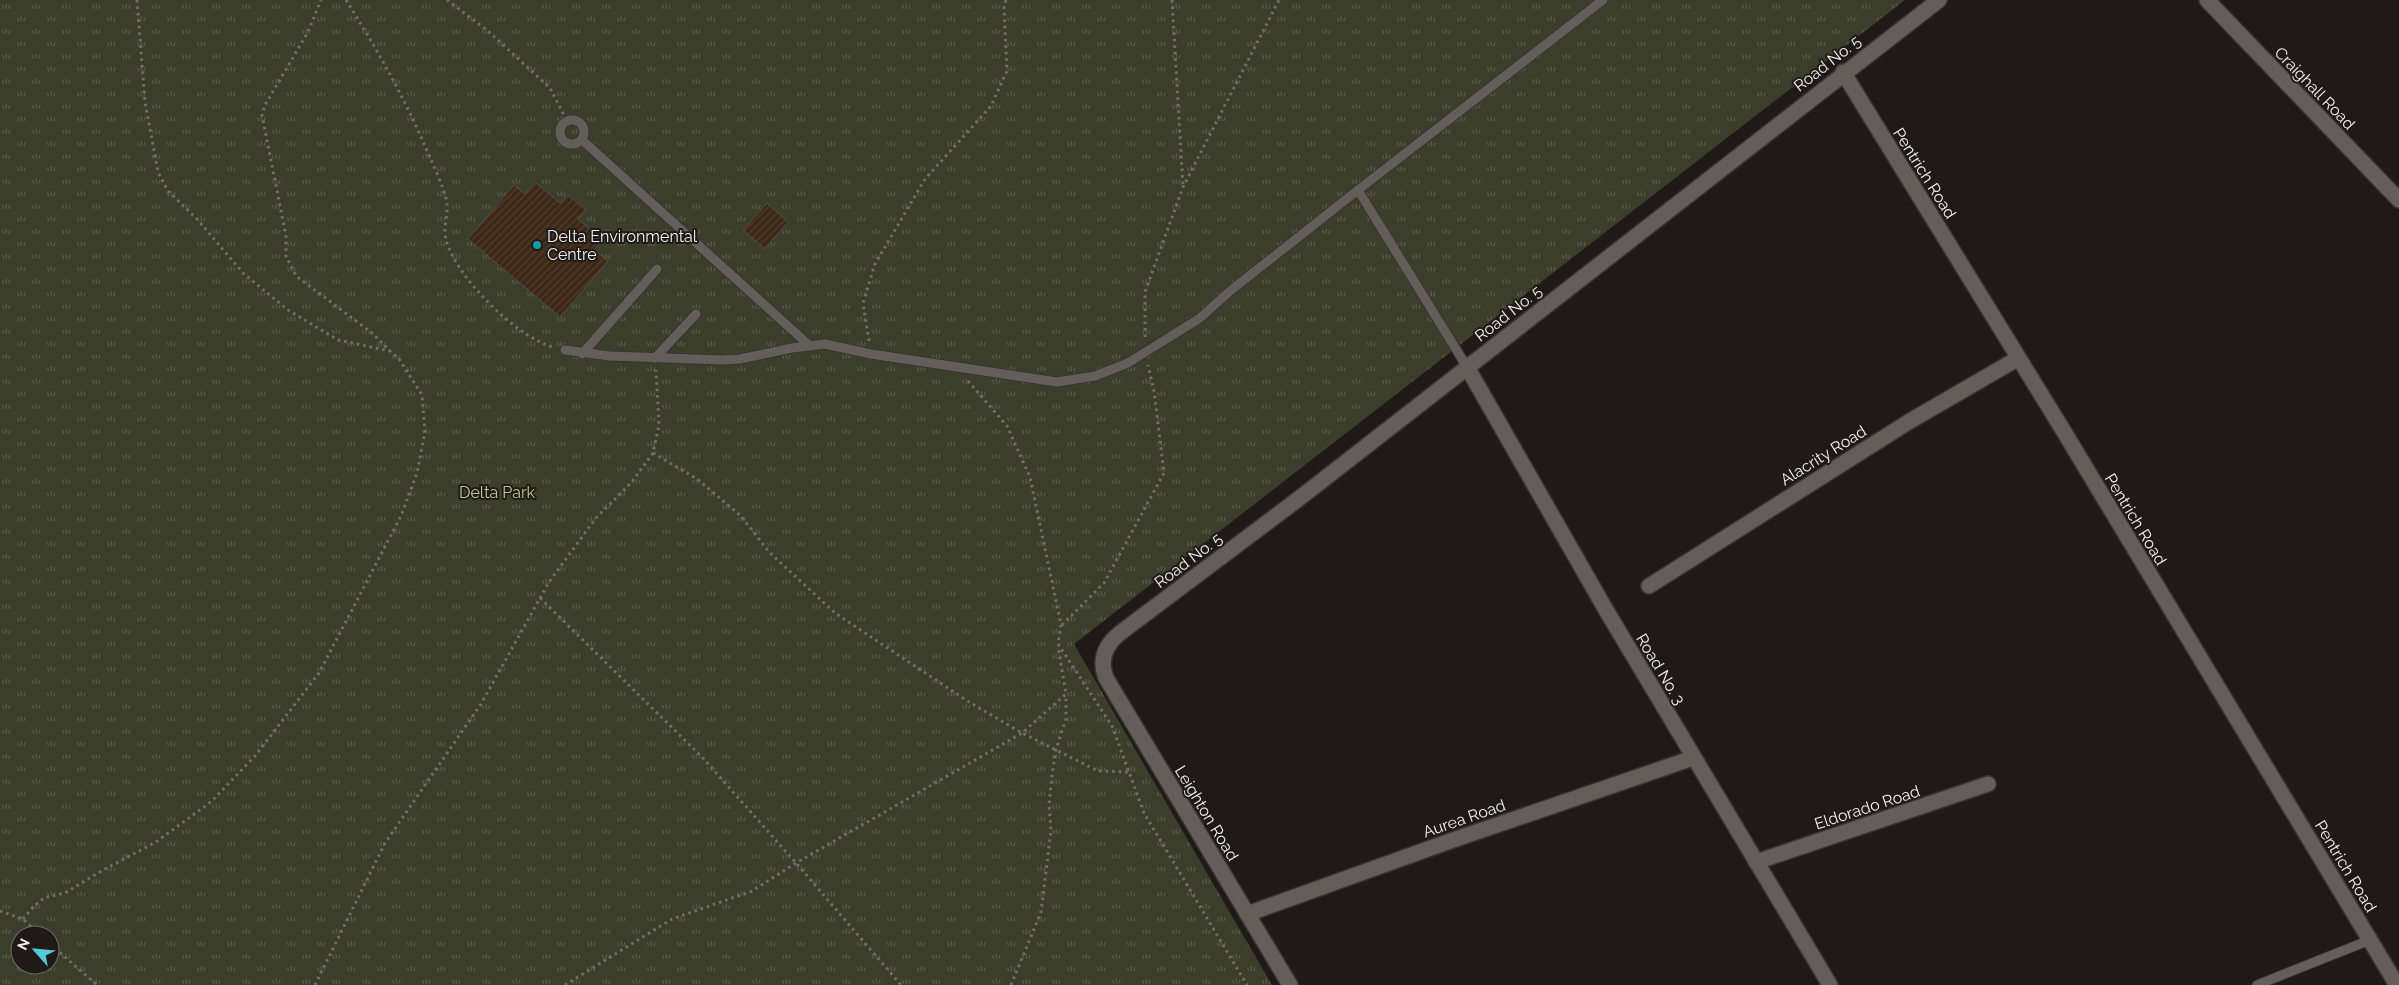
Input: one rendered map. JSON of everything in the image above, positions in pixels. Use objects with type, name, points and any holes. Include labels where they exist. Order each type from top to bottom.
[{"type":"street","name":"Road No. 5","points":[[1103,656],[1109,644],[1120,633],[1301,497],[1843,72],[1938,0]]},
{"type":"street","name":"Craighall Road","points":[[2207,0],[2399,200]]},
{"type":"street","name":"Pentrich Road","points":[[1843,72],[2066,436],[2397,985]]},
{"type":"street","name":"Alacrity Road","points":[[1649,586],[1894,432],[2018,358]]},
{"type":"street","name":"Road No. 3","points":[[1467,367],[1693,758],[1830,985]]},
{"type":"street","name":"Leighton Road","points":[[1103,656],[1103,670],[1109,683],[1290,985]]},
{"type":"street","name":"Aurea Road","points":[[1247,914],[1453,840],[1693,758]]},
{"type":"street","name":"Eldorado Road","points":[[1756,862],[1988,784]]},
{"type":"lane","points":[[565,350],[582,354],[655,358],[740,359],[825,344],[871,354],[1057,382],[1095,376],[1128,363],[1200,318],[1230,291],[1603,0]]},
{"type":"lane","points":[[575,120],[582,124],[585,132],[582,140],[572,144],[564,141],[560,131],[567,121],[575,120]]},
{"type":"lane","points":[[582,140],[810,346]]},
{"type":"lane","points":[[1358,190],[1467,367]]},
{"type":"lane","points":[[582,354],[657,269]]},
{"type":"lane","points":[[655,358],[696,314]]},
{"type":"lane","points":[[2257,985],[2370,940]]},
{"type":"path","points":[[138,0],[145,102],[158,172],[168,191],[196,218],[244,274],[288,310],[338,340],[390,351]]},
{"type":"path","points":[[23,920],[34,906],[44,898],[65,894],[103,870],[156,842],[212,801],[255,756],[319,673],[401,516],[417,473],[425,432],[422,395],[399,359],[372,333],[296,276],[286,256],[286,236],[262,115],[269,98],[308,32],[321,0]]},
{"type":"path","points":[[346,0],[383,58],[424,144],[447,203],[446,238],[460,270],[481,296],[512,324],[550,346],[565,350]]},
{"type":"path","points":[[447,0],[488,30],[550,88],[567,121]]},
{"type":"path","points":[[871,354],[863,303],[875,264],[924,180],[991,106],[1007,71],[1004,8],[1006,0]]},
{"type":"path","points":[[1172,0],[1183,187]]},
{"type":"path","points":[[1061,625],[1104,583],[1164,473],[1154,391],[1146,353],[1145,292],[1183,187],[1279,0]]},
{"type":"path","points":[[315,985],[384,843],[481,704],[549,582],[596,518],[630,483],[653,454],[659,425],[655,358]]},
{"type":"path","points":[[653,454],[697,479],[741,516],[769,552],[835,613],[969,702],[1022,733],[1098,771],[1129,772]]},
{"type":"path","points":[[540,598],[702,758],[901,985]]},
{"type":"path","points":[[1011,985],[1041,912],[1051,830],[1048,805],[1056,749],[1066,719],[1066,694],[1058,644]]},
{"type":"path","points":[[565,985],[672,918],[752,891],[796,863],[1022,733],[1066,694]]},
{"type":"path","points":[[0,911],[23,920],[29,925]]},
{"type":"path","points":[[60,953],[97,985]]},
{"type":"green space","name":"Delta Park","points":[[0,0],[1905,0],[1074,644],[1272,985],[0,985]]},
{"type":"building","name":"Delta Environmental Centre","points":[[535,182],[560,203],[568,195],[586,210],[578,219],[602,240],[594,250],[608,261],[560,317],[468,239],[514,185],[525,194]]},
{"type":"building","points":[[767,203],[788,222],[765,249],[743,230]]},
{"type":"place","name":"Delta Environmental Centre","points":[[537,245]]}]
